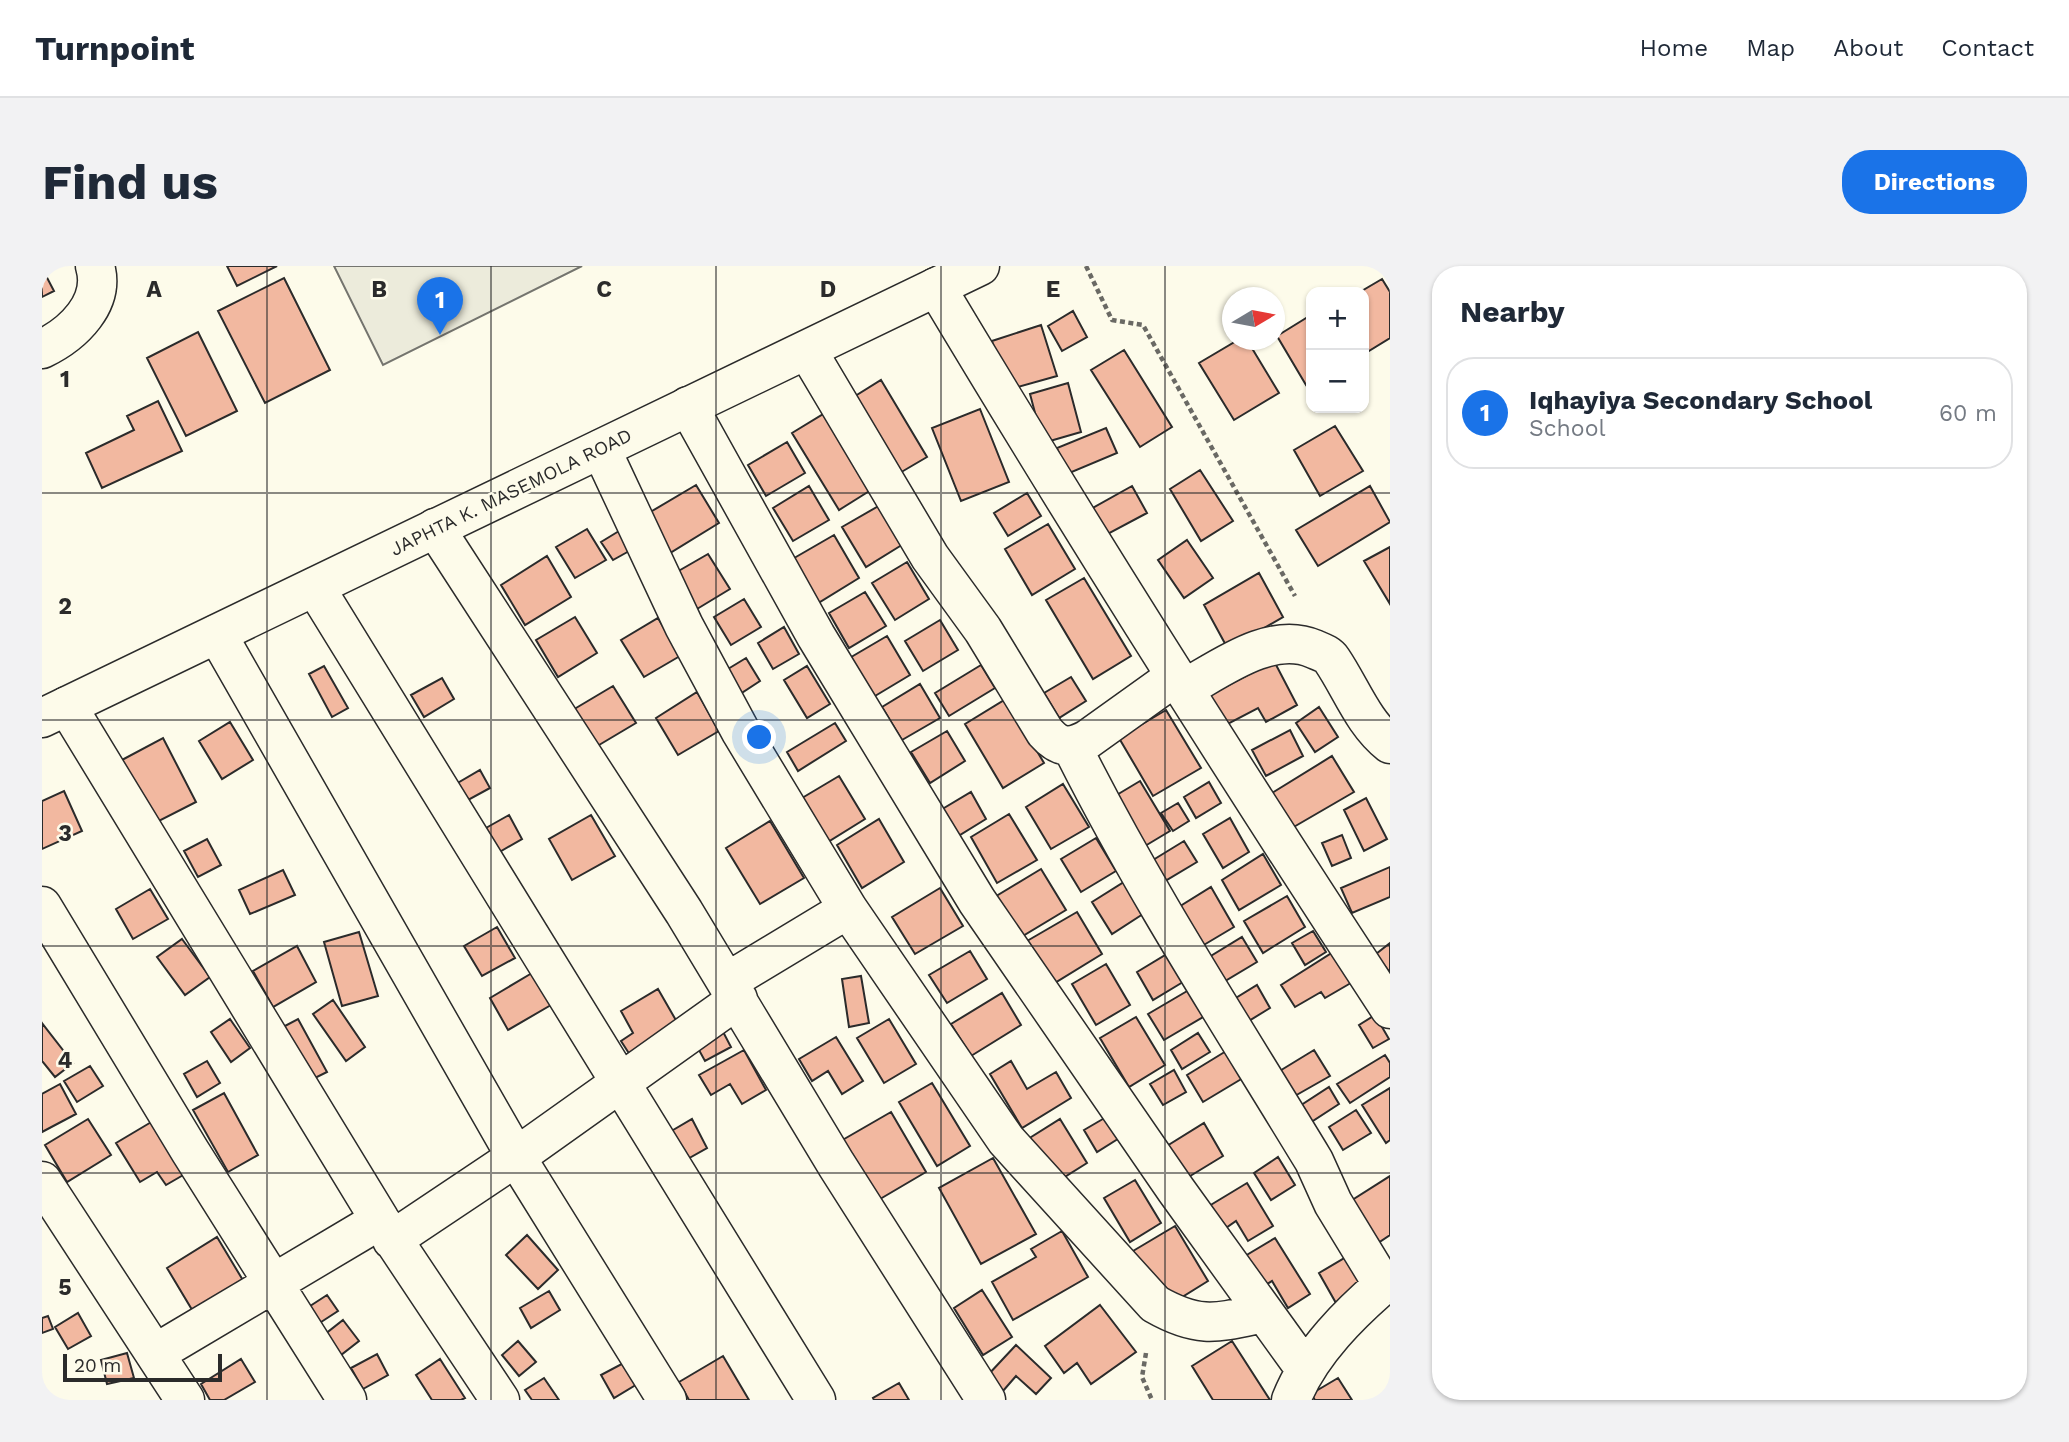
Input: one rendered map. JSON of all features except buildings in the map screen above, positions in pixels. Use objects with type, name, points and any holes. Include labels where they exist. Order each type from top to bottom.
[{"type":"street","points":[[42,349],[60,340],[81,322],[91,306],[98,278],[95,266]]},
{"type":"street","name":"JAPHTA K. MASEMOLA ROAD","points":[[55,712],[980,266]]},
{"type":"street","points":[[936,287],[1029,442],[1288,856],[1390,1009]]},
{"type":"street","points":[[807,350],[930,557],[983,630],[1045,733],[1056,745],[1072,747],[1180,682],[1264,648],[1289,644],[1307,646],[1330,656],[1368,720],[1390,744]]},
{"type":"street","points":[[688,406],[816,636],[977,901],[1263,1313],[1298,1384]]},
{"type":"street","points":[[601,449],[684,626],[741,732],[848,909],[1006,1140],[1155,1304],[1180,1318],[1199,1322],[1217,1322],[1263,1313]]},
{"type":"street","points":[[435,528],[733,990],[836,1164],[986,1400]]},
{"type":"street","points":[[315,587],[816,1400]]},
{"type":"street","points":[[217,634],[516,1157],[667,1400]]},
{"type":"street","points":[[55,712],[386,1230],[500,1400]]},
{"type":"street","points":[[1072,747],[1170,929],[1314,1161],[1333,1203],[1387,1282],[1323,1345],[1298,1384]]},
{"type":"street","points":[[42,906],[273,1285],[347,1400]]},
{"type":"street","points":[[156,1353],[273,1285],[386,1230],[516,1157],[621,1082],[733,990],[848,909]]},
{"type":"street","points":[[42,1181],[185,1400]]},
{"type":"path","points":[[1086,266],[1112,320],[1143,326],[1330,656]]},
{"type":"shaded area","points":[[334,266],[582,266],[383,365]]},
{"type":"place","name":"Iqhayiya Secondary School","points":[[440,335]]}]
